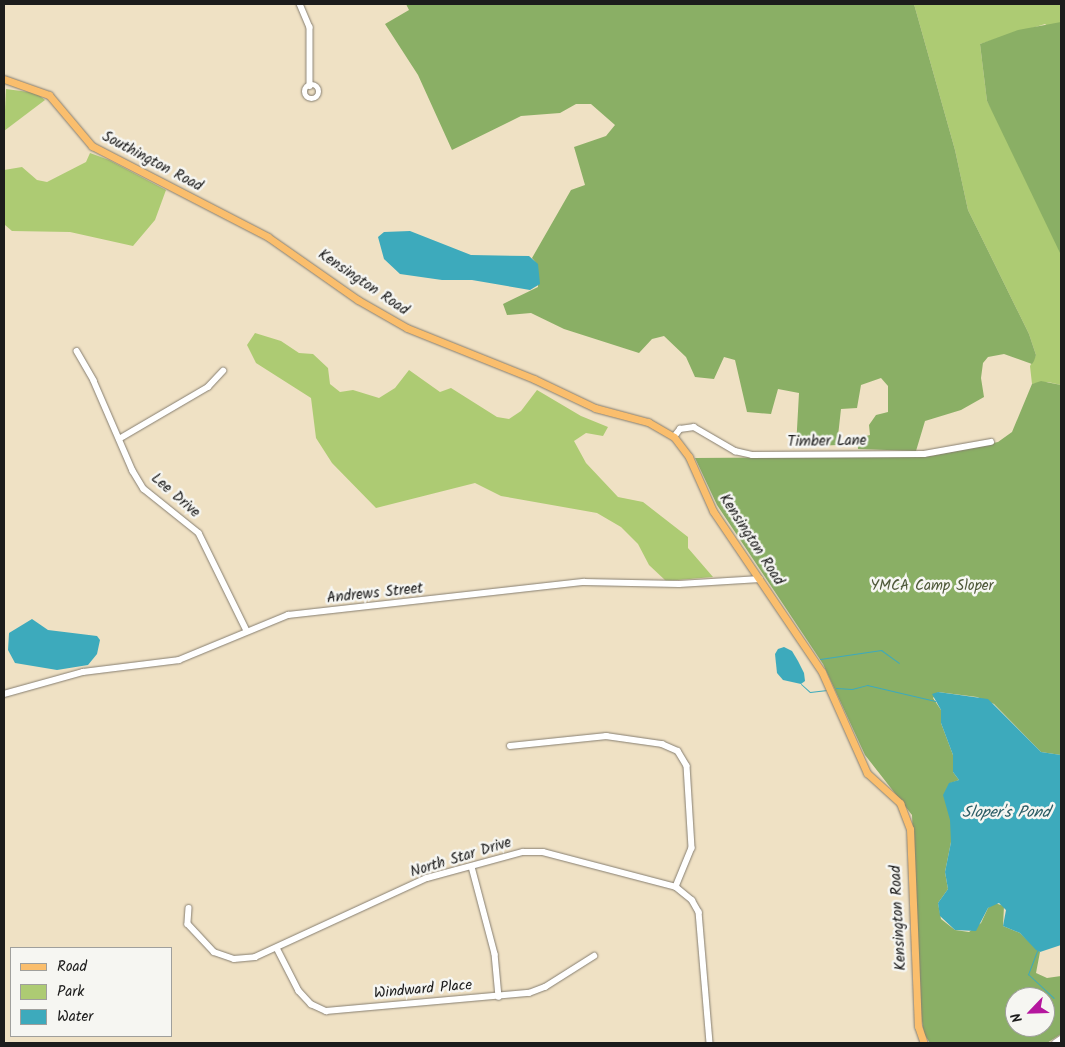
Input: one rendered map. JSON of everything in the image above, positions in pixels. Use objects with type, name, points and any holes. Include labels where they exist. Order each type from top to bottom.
[{"type":"main road","name":"Southington Road","points":[[4,80],[49,95],[80,135],[99,150],[300,256]]},
{"type":"main road","name":"Kensington Road","points":[[300,256],[358,300],[407,328],[534,379],[595,408],[648,422],[674,437],[689,457],[713,511],[822,672],[867,772],[900,804],[910,829],[918,1026],[924,1043]]},
{"type":"street","points":[[300,4],[310,26],[310,86]]},
{"type":"street","name":"Lee Drive","points":[[77,351],[94,381],[119,439],[144,489],[199,533],[247,630]]},
{"type":"street","points":[[119,439],[208,387],[223,371]]},
{"type":"street","name":"Timber Lane","points":[[674,437],[680,430],[694,428],[735,451],[752,455],[924,454],[992,442]]},
{"type":"street","name":"Andrews Street","points":[[4,694],[83,672],[179,660],[247,630],[288,615],[559,584],[622,581],[679,584],[760,579]]},
{"type":"street","points":[[510,746],[606,736],[662,744],[678,751],[687,766],[692,848],[676,888]]},
{"type":"street","name":"North Star Drive","points":[[189,908],[188,924],[214,952],[234,959],[255,957],[427,878],[523,852],[543,852],[676,888],[692,900],[699,912],[710,1043]]},
{"type":"street","points":[[472,867],[495,954],[499,997]]},
{"type":"street","name":"Windward Place","points":[[277,948],[298,991],[310,1004],[326,1011],[529,993],[545,987],[594,956]]},
{"type":"street","points":[[1055,1043],[1061,1039]]},
{"type":"green space","points":[[406,4],[914,4],[955,150],[968,210],[1029,334],[1036,355],[1034,361],[1032,364],[1004,354],[988,357],[983,363],[981,378],[984,397],[961,410],[925,421],[916,451],[858,449],[857,438],[870,435],[869,425],[876,415],[888,412],[888,386],[881,378],[861,385],[857,408],[841,409],[837,445],[796,447],[799,393],[778,389],[771,414],[747,412],[735,360],[724,357],[714,379],[695,377],[686,357],[664,336],[652,339],[639,353],[564,329],[531,313],[507,315],[503,304],[538,287],[537,264],[532,258],[571,190],[585,185],[574,147],[606,136],[615,125],[591,104],[576,104],[560,113],[521,116],[452,150],[418,75],[385,24],[409,10]]},
{"type":"green space","points":[[914,4],[1061,4],[1061,35],[1045,24],[980,44],[987,101],[1061,234],[1061,385],[1048,382],[1032,384],[1030,366],[1036,355],[1029,334],[968,210],[955,150]]},
{"type":"green space","points":[[1061,22],[1061,255],[987,101],[980,44],[1018,30]]},
{"type":"green space","points":[[6,89],[36,93],[45,100],[4,131]]},
{"type":"green space","points":[[90,153],[109,160],[166,190],[155,220],[133,246],[70,232],[12,231],[5,225],[4,170],[22,167],[37,180],[47,182],[86,162]]},
{"type":"green space","points":[[255,333],[281,341],[299,353],[313,354],[328,368],[330,384],[340,392],[353,390],[379,398],[395,388],[409,370],[440,392],[451,388],[497,417],[509,419],[521,411],[537,390],[581,416],[608,427],[603,436],[586,433],[574,441],[586,463],[618,497],[643,502],[688,537],[688,548],[713,577],[666,581],[649,565],[638,544],[621,527],[597,513],[501,496],[475,483],[376,508],[332,463],[316,438],[311,398],[256,363],[247,345]]},
{"type":"green space","name":"YMCA Camp Sloper","points":[[1041,381],[1061,385],[1061,755],[1041,752],[994,704],[977,697],[938,692],[933,698],[941,710],[941,723],[953,755],[953,772],[959,780],[951,783],[951,842],[945,872],[948,889],[938,903],[941,919],[955,930],[969,932],[981,923],[988,908],[995,903],[1004,906],[1003,926],[1020,933],[1040,952],[1036,973],[1047,978],[1061,976],[1061,1034],[1047,1043],[930,1043],[924,1034],[921,1014],[912,815],[865,755],[823,664],[717,505],[695,458],[931,456],[998,442],[1012,432],[1032,384]]},
{"type":"water","points":[[410,231],[471,255],[529,256],[538,264],[540,284],[530,290],[472,280],[442,280],[400,274],[384,259],[378,237],[384,232]]},
{"type":"water","points":[[32,619],[48,630],[97,636],[100,640],[97,654],[88,665],[57,670],[15,663],[8,650],[9,633]]},
{"type":"water","points":[[784,647],[792,651],[804,673],[805,681],[801,684],[783,680],[777,673],[775,654],[778,649]]},
{"type":"water","name":"Sloper's Pond","points":[[938,692],[988,699],[1041,752],[1061,755],[1061,945],[1040,952],[1036,950],[1020,933],[1003,926],[1006,910],[999,903],[988,908],[976,931],[955,930],[940,916],[938,903],[948,889],[945,872],[951,842],[950,820],[943,795],[949,783],[959,780],[953,772],[953,755],[941,723],[941,710],[932,694]]},
{"type":"waterway","points":[[820,659],[881,650],[899,663]]},
{"type":"waterway","points":[[801,684],[810,692],[827,690]]},
{"type":"waterway","points":[[836,688],[852,689],[867,685],[935,701]]},
{"type":"waterway","points":[[1037,951],[1028,974],[1042,987]]}]
